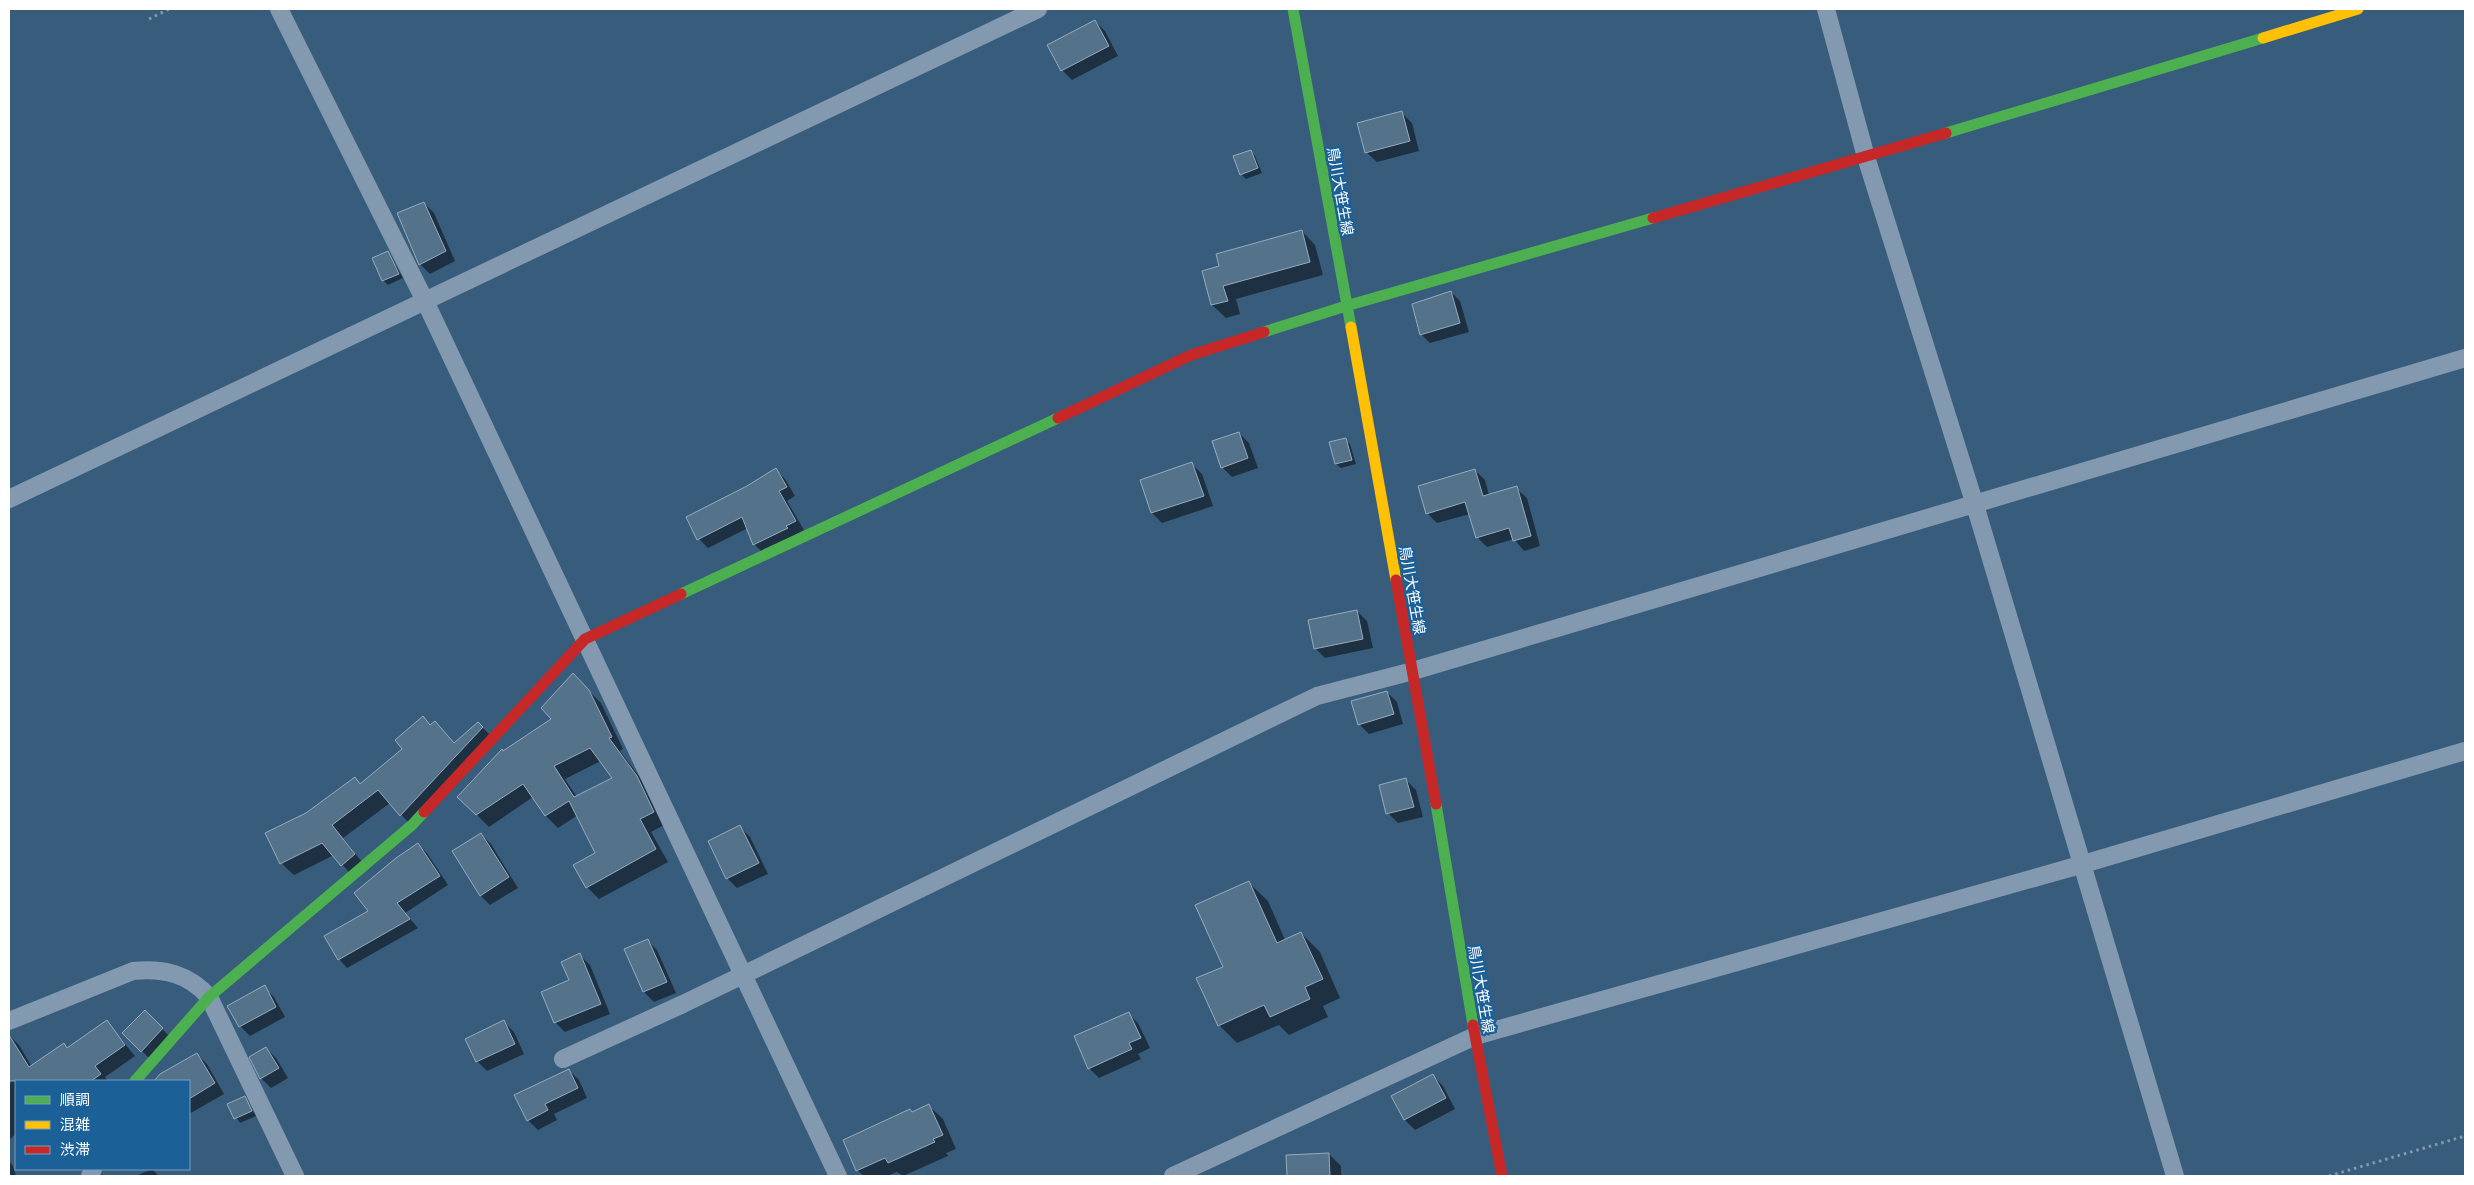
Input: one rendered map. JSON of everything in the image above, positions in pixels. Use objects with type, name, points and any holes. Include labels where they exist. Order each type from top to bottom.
[{"type":"street","points":[[279,9],[426,303],[838,1176]]},
{"type":"street","points":[[9,500],[426,303],[1038,9]]},
{"type":"street","name":"鳥川大笹生線","points":[[1293,9],[1413,671],[1475,1036],[1502,1176]]},
{"type":"street","points":[[1826,9],[1866,157],[1975,505],[2080,865],[2174,1176]]},
{"type":"street","points":[[136,1080],[209,997],[412,825],[585,639],[1191,355],[1346,306],[1866,157],[2358,9]]},
{"type":"street","points":[[562,1059],[744,974],[1317,696],[1413,671],[2465,358]]},
{"type":"street","points":[[1173,1176],[1475,1036],[2080,865],[2465,751]]},
{"type":"street","points":[[9,1022],[134,971],[153,969],[176,973],[199,985],[209,997],[295,1176]]},
{"type":"path","points":[[149,19],[169,9]]},
{"type":"path","points":[[2329,1176],[2465,1136]]},
{"type":"building","points":[[1095,20],[1109,46],[1061,71],[1047,45]]},
{"type":"building","points":[[1402,111],[1410,141],[1365,153],[1357,123]]},
{"type":"building","points":[[1251,150],[1258,168],[1240,175],[1233,156]]},
{"type":"building","points":[[424,202],[446,251],[419,265],[397,213]]},
{"type":"building","points":[[1302,230],[1310,262],[1223,286],[1228,301],[1211,305],[1202,271],[1219,266],[1216,254]]},
{"type":"building","points":[[388,251],[399,274],[382,281],[372,258]]},
{"type":"building","points":[[1451,291],[1460,323],[1420,335],[1412,304]]},
{"type":"building","points":[[1239,432],[1248,458],[1221,468],[1212,441]]},
{"type":"building","points":[[1346,438],[1352,460],[1335,464],[1329,442]]},
{"type":"building","points":[[1192,462],[1204,496],[1151,513],[1140,480]]},
{"type":"building","points":[[776,468],[787,487],[779,491],[796,521],[786,526],[788,528],[753,545],[742,517],[697,540],[686,517],[747,486]]},
{"type":"building","points":[[1475,469],[1483,496],[1517,486],[1531,536],[1513,541],[1509,528],[1476,538],[1465,502],[1426,514],[1418,486]]},
{"type":"building","points":[[1357,610],[1363,639],[1314,649],[1308,620]]},
{"type":"building","points":[[573,673],[589,690],[612,737],[609,738],[637,776],[654,812],[640,819],[656,849],[586,888],[573,865],[595,853],[569,801],[545,816],[523,784],[476,815],[457,797],[502,749],[503,751],[551,719],[541,708]],"holes":[[[590,748],[612,778],[574,797],[554,766]]]},
{"type":"building","points":[[1387,691],[1394,714],[1358,725],[1351,701]]},
{"type":"building","points":[[423,716],[430,725],[435,721],[454,743],[478,722],[483,727],[400,816],[378,790],[332,825],[355,854],[341,866],[322,843],[280,864],[265,833],[306,813],[355,777],[360,784],[402,749],[395,740]]},
{"type":"building","points":[[1406,778],[1414,807],[1386,814],[1379,785]]},
{"type":"building","points":[[740,825],[759,863],[726,879],[708,841]]},
{"type":"building","points":[[481,833],[509,877],[480,896],[452,851]]},
{"type":"building","points":[[418,843],[440,876],[397,903],[410,919],[338,960],[324,936],[368,911],[354,893],[396,858]]},
{"type":"building","points":[[1249,881],[1277,943],[1301,932],[1323,979],[1305,987],[1310,999],[1270,1017],[1264,1005],[1218,1026],[1196,978],[1223,967],[1195,905]]},
{"type":"building","points":[[648,939],[667,982],[643,992],[624,949]]},
{"type":"building","points":[[580,953],[601,1004],[554,1023],[541,992],[569,980],[561,962]]},
{"type":"building","points":[[265,985],[276,1007],[239,1027],[227,1006]]},
{"type":"building","points":[[145,1010],[163,1028],[141,1052],[122,1033]]},
{"type":"building","points":[[1129,1012],[1141,1038],[1129,1043],[1132,1049],[1088,1069],[1074,1036]]},
{"type":"building","points":[[107,1020],[125,1045],[95,1066],[101,1074],[92,1080],[9,1081],[9,1035],[29,1067],[64,1043],[67,1048]]},
{"type":"building","points":[[504,1020],[515,1044],[476,1062],[465,1039]]},
{"type":"building","points":[[266,1047],[279,1068],[260,1079],[249,1057]]},
{"type":"building","points":[[197,1053],[215,1083],[190,1098],[190,1080],[155,1080],[160,1074]]},
{"type":"building","points":[[569,1069],[578,1088],[545,1104],[548,1110],[527,1121],[514,1095]]},
{"type":"building","points":[[1433,1074],[1446,1098],[1404,1120],[1391,1096]]},
{"type":"building","points":[[245,1096],[252,1111],[234,1119],[227,1104]]},
{"type":"building","points":[[929,1104],[943,1135],[933,1139],[935,1142],[888,1163],[885,1158],[856,1171],[843,1140],[910,1109],[912,1112]]},
{"type":"building","points":[[1329,1153],[1330,1176],[1287,1176],[1286,1155]]},
{"type":"traffic: fast","points":[[1293,9],[1351,327]]},
{"type":"traffic: fast","points":[[1946,133],[2263,38]]},
{"type":"traffic: fast","points":[[1264,332],[1346,306],[1653,218]]},
{"type":"traffic: fast","points":[[681,594],[1058,418]]},
{"type":"traffic: fast","points":[[1436,804],[1473,1025]]},
{"type":"traffic: fast","points":[[136,1080],[209,997],[412,825],[424,812]]},
{"type":"traffic: slow","points":[[2263,38],[2358,9]]},
{"type":"traffic: slow","points":[[1351,327],[1396,580]]},
{"type":"traffic: jam","points":[[1653,218],[1946,133]]},
{"type":"traffic: jam","points":[[1058,418],[1191,355],[1264,332]]},
{"type":"traffic: jam","points":[[1396,580],[1436,804]]},
{"type":"traffic: jam","points":[[424,812],[585,639],[681,594]]},
{"type":"traffic: jam","points":[[1473,1025],[1502,1176]]}]
